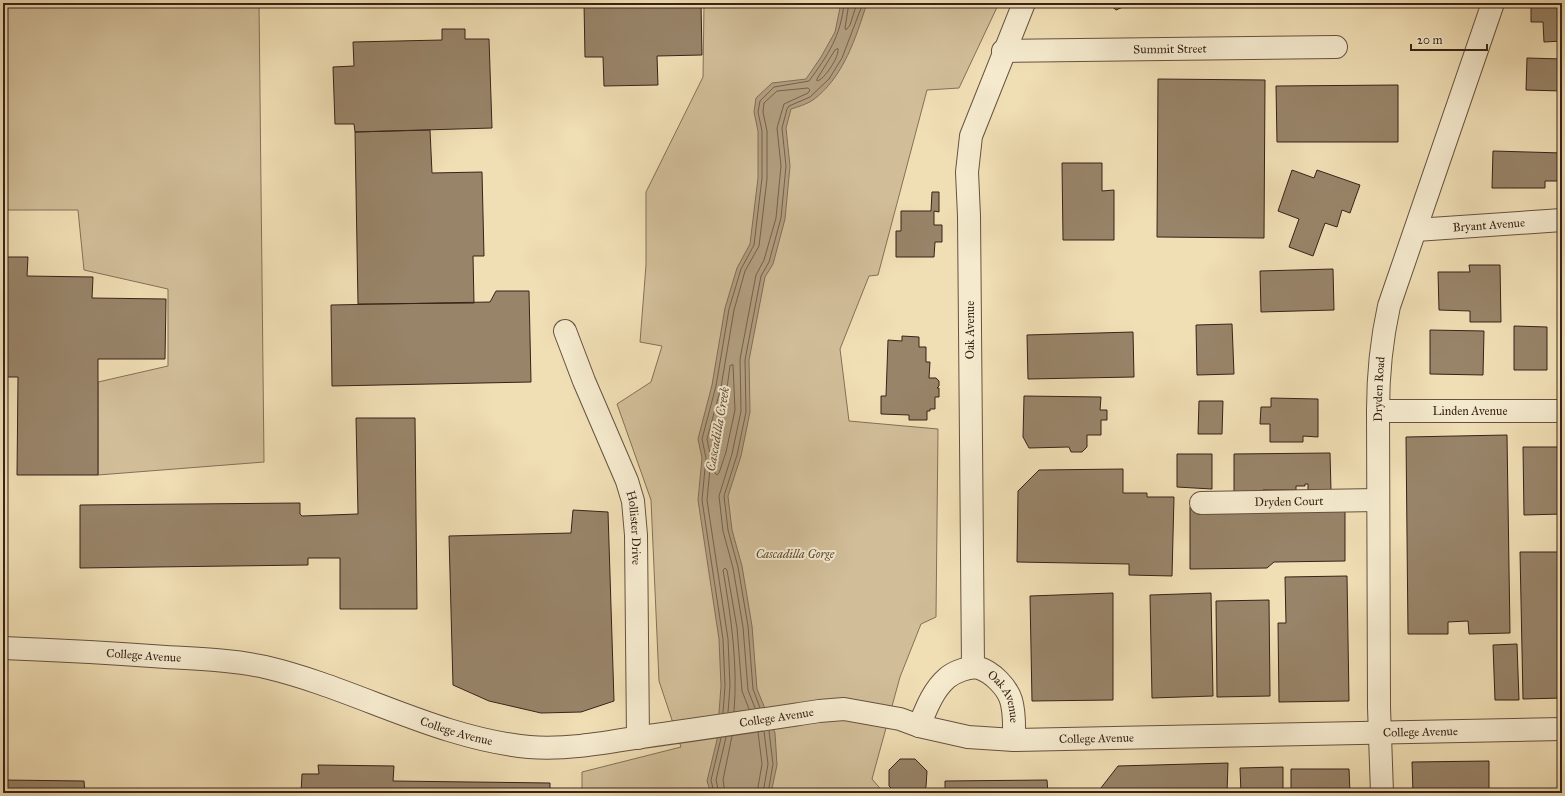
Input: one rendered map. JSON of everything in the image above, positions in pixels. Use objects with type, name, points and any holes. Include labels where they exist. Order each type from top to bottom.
[{"type":"street","name":"Oak Avenue","points":[[973,668],[969,216],[967,172],[971,136],[1003,51],[1024,3]]},
{"type":"street","name":"Dryden Road","points":[[1382,793],[1380,733],[1378,381],[1382,338],[1389,306],[1493,3]]},
{"type":"street","name":"Summit Street","points":[[1003,51],[1336,47]]},
{"type":"street","name":"Bryant Avenue","points":[[1416,230],[1562,220]]},
{"type":"street","name":"Hollister Drive","points":[[565,331],[584,381],[627,481],[633,501],[636,542],[638,738]]},
{"type":"street","name":"Linden Avenue","points":[[1378,412],[1562,411]]},
{"type":"street","name":"Dryden Court","points":[[1201,503],[1378,500]]},
{"type":"street","name":"College Avenue","points":[[3,648],[85,651],[228,661],[265,667],[326,685],[438,727],[503,743],[530,747],[557,747],[613,742],[819,710],[844,709],[900,719],[919,726],[968,737],[1014,740],[1562,729]]},
{"type":"street","name":"Oak Avenue","points":[[919,726],[928,704],[942,682],[954,673],[973,668],[985,671],[998,680],[1008,693],[1013,708],[1014,740]]},
{"type":"green space","points":[[3,3],[259,3],[264,462],[98,475],[98,382],[168,366],[168,289],[84,270],[78,210],[3,210]]},
{"type":"green space","name":"Cascadilla Gorge","points":[[704,3],[999,3],[959,88],[927,90],[878,275],[869,276],[840,349],[849,421],[938,429],[936,617],[921,624],[900,677],[872,779],[884,793],[582,793],[582,772],[681,747],[659,681],[651,500],[617,404],[651,382],[662,346],[640,342],[646,265],[646,192],[703,77]]},
{"type":"water","name":"Cascadilla Creek","points":[[841,3],[867,3],[848,56],[833,80],[824,91],[813,100],[791,109],[786,128],[790,166],[785,219],[773,264],[765,277],[749,360],[750,412],[741,456],[728,496],[732,530],[742,566],[752,626],[757,689],[775,733],[777,765],[771,793],[711,793],[707,781],[717,740],[721,686],[719,639],[698,500],[702,458],[698,439],[712,385],[725,308],[737,268],[750,244],[758,178],[758,131],[754,112],[756,98],[772,83],[806,79],[821,57],[835,32]]},
{"type":"building","points":[[584,3],[701,3],[702,55],[657,56],[658,85],[604,86],[603,57],[585,57]]},
{"type":"building","points":[[1108,3],[1158,3],[1130,4],[1116,10]]},
{"type":"building","points":[[1424,3],[1446,3],[1445,6],[1424,7]]},
{"type":"building","points":[[1562,3],[1562,41],[1544,42],[1543,22],[1531,22],[1531,4]]},
{"type":"building","points":[[442,29],[465,29],[465,39],[489,39],[492,128],[355,132],[354,124],[335,124],[333,67],[354,66],[353,42],[442,40]]},
{"type":"building","points":[[1527,58],[1562,59],[1562,91],[1526,90]]},
{"type":"building","points":[[1158,79],[1265,80],[1264,238],[1157,237]]},
{"type":"building","points":[[1398,85],[1398,142],[1277,142],[1276,86]]},
{"type":"building","points":[[430,130],[432,173],[482,172],[484,256],[473,256],[474,303],[358,304],[355,132]]},
{"type":"building","points":[[1493,151],[1562,153],[1562,181],[1545,181],[1545,188],[1492,188]]},
{"type":"building","points":[[1062,163],[1102,163],[1102,191],[1114,190],[1114,240],[1063,240]]},
{"type":"building","points":[[1292,170],[1314,178],[1317,170],[1360,185],[1350,213],[1342,210],[1337,227],[1325,223],[1313,256],[1289,247],[1299,219],[1278,211]]},
{"type":"building","points":[[932,192],[939,192],[939,212],[934,211],[934,225],[942,225],[942,242],[935,242],[934,257],[896,257],[896,231],[901,231],[901,211],[931,211]]},
{"type":"building","points":[[3,257],[28,257],[27,276],[93,277],[92,298],[166,299],[165,359],[98,359],[98,475],[17,475],[18,377],[3,377]]},
{"type":"building","points":[[1469,265],[1500,265],[1501,322],[1470,322],[1470,311],[1439,310],[1438,272],[1470,272]]},
{"type":"building","points":[[1333,269],[1334,310],[1261,312],[1260,271]]},
{"type":"building","points":[[496,291],[529,291],[531,382],[332,386],[331,305],[490,302]]},
{"type":"building","points":[[1232,324],[1234,374],[1197,375],[1196,325]]},
{"type":"building","points":[[1514,326],[1547,327],[1547,370],[1514,370]]},
{"type":"building","points":[[1430,330],[1484,331],[1483,375],[1430,374]]},
{"type":"building","points":[[1133,332],[1134,377],[1028,379],[1027,335]]},
{"type":"building","points":[[902,336],[919,337],[919,347],[926,347],[926,362],[930,362],[929,378],[936,378],[939,381],[939,386],[937,388],[939,388],[939,397],[935,397],[935,409],[930,409],[930,411],[927,411],[927,420],[909,420],[909,415],[881,414],[881,396],[886,396],[888,340],[902,341]]},
{"type":"building","points":[[1024,396],[1101,397],[1100,410],[1107,410],[1107,420],[1101,420],[1101,435],[1087,435],[1087,447],[1082,452],[1071,452],[1069,447],[1029,448],[1023,437]]},
{"type":"building","points":[[1271,398],[1318,399],[1318,437],[1303,436],[1303,442],[1270,442],[1270,424],[1260,424],[1261,407],[1271,407]]},
{"type":"building","points":[[1199,401],[1223,401],[1222,434],[1198,434]]},
{"type":"building","points":[[356,418],[415,418],[417,609],[340,609],[340,558],[308,558],[308,565],[80,568],[80,505],[300,503],[300,514],[302,516],[358,514]]},
{"type":"building","points":[[1507,435],[1510,633],[1469,634],[1468,621],[1448,622],[1448,634],[1408,634],[1406,437]]},
{"type":"building","points":[[1523,447],[1562,447],[1562,514],[1524,515]]},
{"type":"building","points":[[1330,453],[1331,491],[1308,490],[1308,484],[1305,484],[1305,486],[1296,486],[1296,490],[1263,490],[1263,494],[1234,494],[1234,454]]},
{"type":"building","points":[[1177,454],[1212,454],[1212,489],[1177,487]]},
{"type":"building","points":[[1123,469],[1123,493],[1147,493],[1147,497],[1174,497],[1172,576],[1129,575],[1129,564],[1017,562],[1018,491],[1039,470]]},
{"type":"building","points":[[1345,505],[1345,561],[1274,562],[1267,568],[1190,569],[1190,507]]},
{"type":"building","points":[[573,510],[608,512],[614,701],[581,712],[541,713],[489,701],[453,685],[449,536],[571,533]]},
{"type":"building","points":[[1520,552],[1562,552],[1562,698],[1523,699]]},
{"type":"building","points":[[1347,576],[1349,701],[1279,702],[1278,623],[1286,623],[1285,577]]},
{"type":"building","points":[[1113,593],[1113,700],[1032,701],[1030,596]]},
{"type":"building","points":[[1211,593],[1213,696],[1152,698],[1150,595]]},
{"type":"building","points":[[1269,600],[1270,696],[1217,697],[1216,601]]},
{"type":"building","points":[[1517,644],[1519,700],[1495,700],[1493,645]]},
{"type":"building","points":[[900,759],[915,759],[927,771],[926,787],[919,793],[896,793],[889,786],[889,770]]},
{"type":"building","points":[[1489,761],[1489,793],[1413,793],[1412,762]]},
{"type":"building","points":[[1228,763],[1227,793],[1097,793],[1118,766]]},
{"type":"building","points":[[318,765],[394,766],[393,781],[550,783],[550,793],[301,793],[302,774],[319,774]]},
{"type":"building","points":[[1283,767],[1283,793],[1241,793],[1240,768]]},
{"type":"building","points":[[1291,769],[1349,769],[1350,793],[1291,793]]},
{"type":"building","points":[[3,780],[84,781],[85,793],[3,793]]},
{"type":"building","points":[[1047,780],[1048,793],[924,793],[924,789],[945,789],[945,781]]}]
